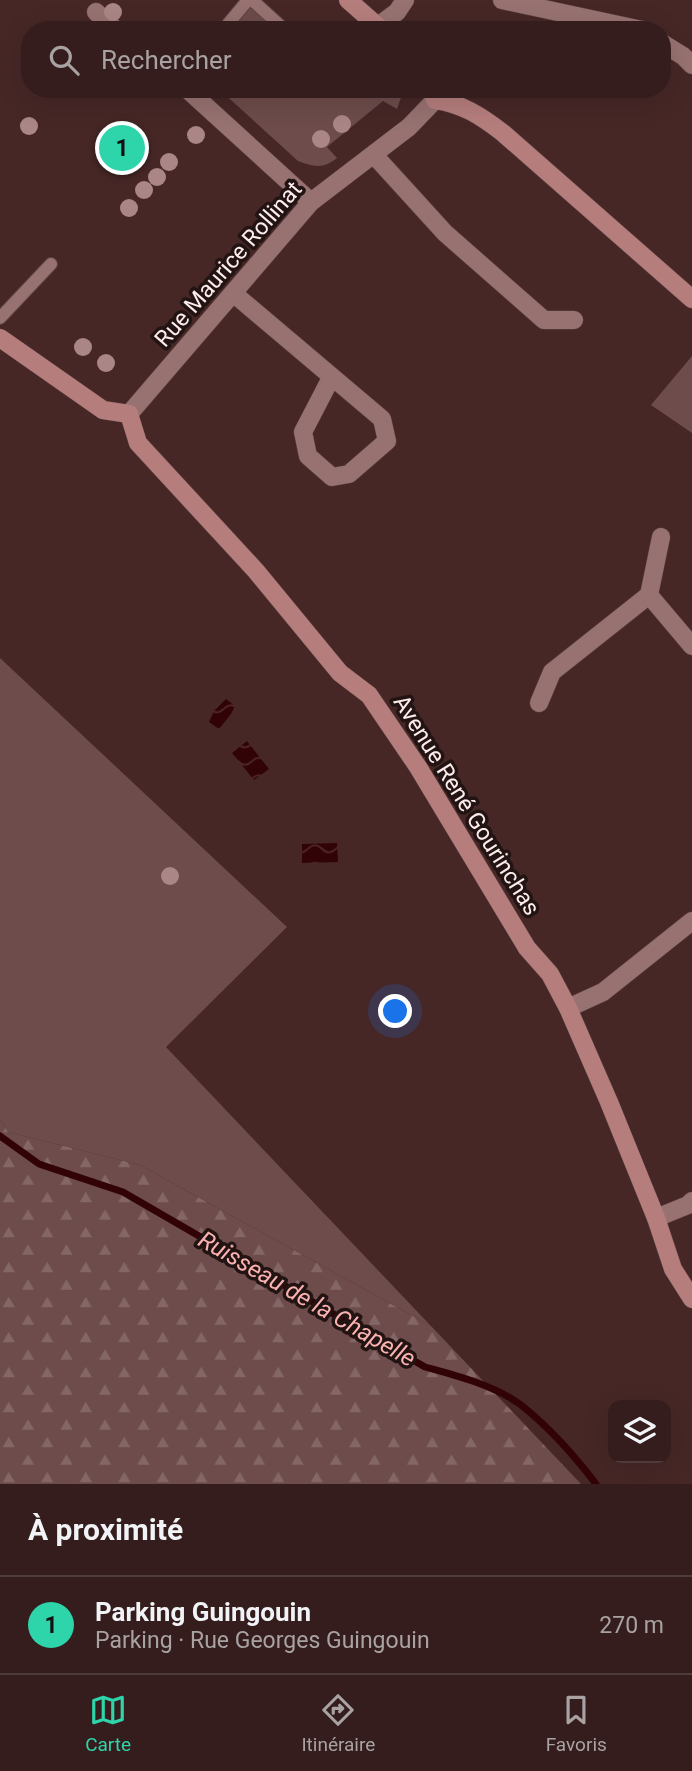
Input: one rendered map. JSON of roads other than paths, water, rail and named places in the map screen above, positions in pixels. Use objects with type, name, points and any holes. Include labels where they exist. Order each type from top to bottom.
[{"type":"street","points":[[348,0],[372,21]]},
{"type":"street","points":[[387,21],[405,0]]},
{"type":"street","points":[[502,0],[600,21]]},
{"type":"street","points":[[96,12],[106,21]]},
{"type":"street","points":[[671,47],[689,56]]},
{"type":"street","points":[[197,98],[311,202]]},
{"type":"street","name":"Rue Maurice Rollinat","points":[[129,414],[311,202],[423,116],[431,98]]},
{"type":"street","points":[[442,98],[476,112],[503,132],[692,299]]},
{"type":"street","points":[[374,155],[445,233],[544,320],[574,320]]},
{"type":"street","points":[[233,293],[382,419],[387,441],[349,474],[332,477],[308,456],[303,432],[331,378]]},
{"type":"street","points":[[0,338],[103,410],[129,414]]},
{"type":"street","name":"Avenue René Gourinchas","points":[[129,414],[138,443],[256,571],[340,673],[369,695],[418,767],[527,948],[550,974],[610,1102],[673,1269],[692,1299]]},
{"type":"street","points":[[539,703],[552,672],[649,595],[661,537]]},
{"type":"street","points":[[649,595],[692,646]]},
{"type":"street","points":[[568,1008],[603,992],[692,921]]},
{"type":"street","points":[[656,1218],[692,1201]]},
{"type":"lane","points":[[231,21],[250,0],[274,21]]},
{"type":"lane","points":[[0,318],[51,264]]},
{"type":"water","points":[[226,699],[235,706],[219,729],[209,722],[214,711]]},
{"type":"water","points":[[247,741],[269,769],[254,780],[232,753]]},
{"type":"water","points":[[337,843],[338,862],[302,863],[302,844]]},
{"type":"waterway","name":"Ruisseau de la Chapelle","points":[[0,1136],[39,1164],[123,1192],[425,1367],[475,1382],[510,1398],[552,1432],[596,1484]]},
{"type":"place","name":"Parking Guingouin","points":[[122,148]]}]
